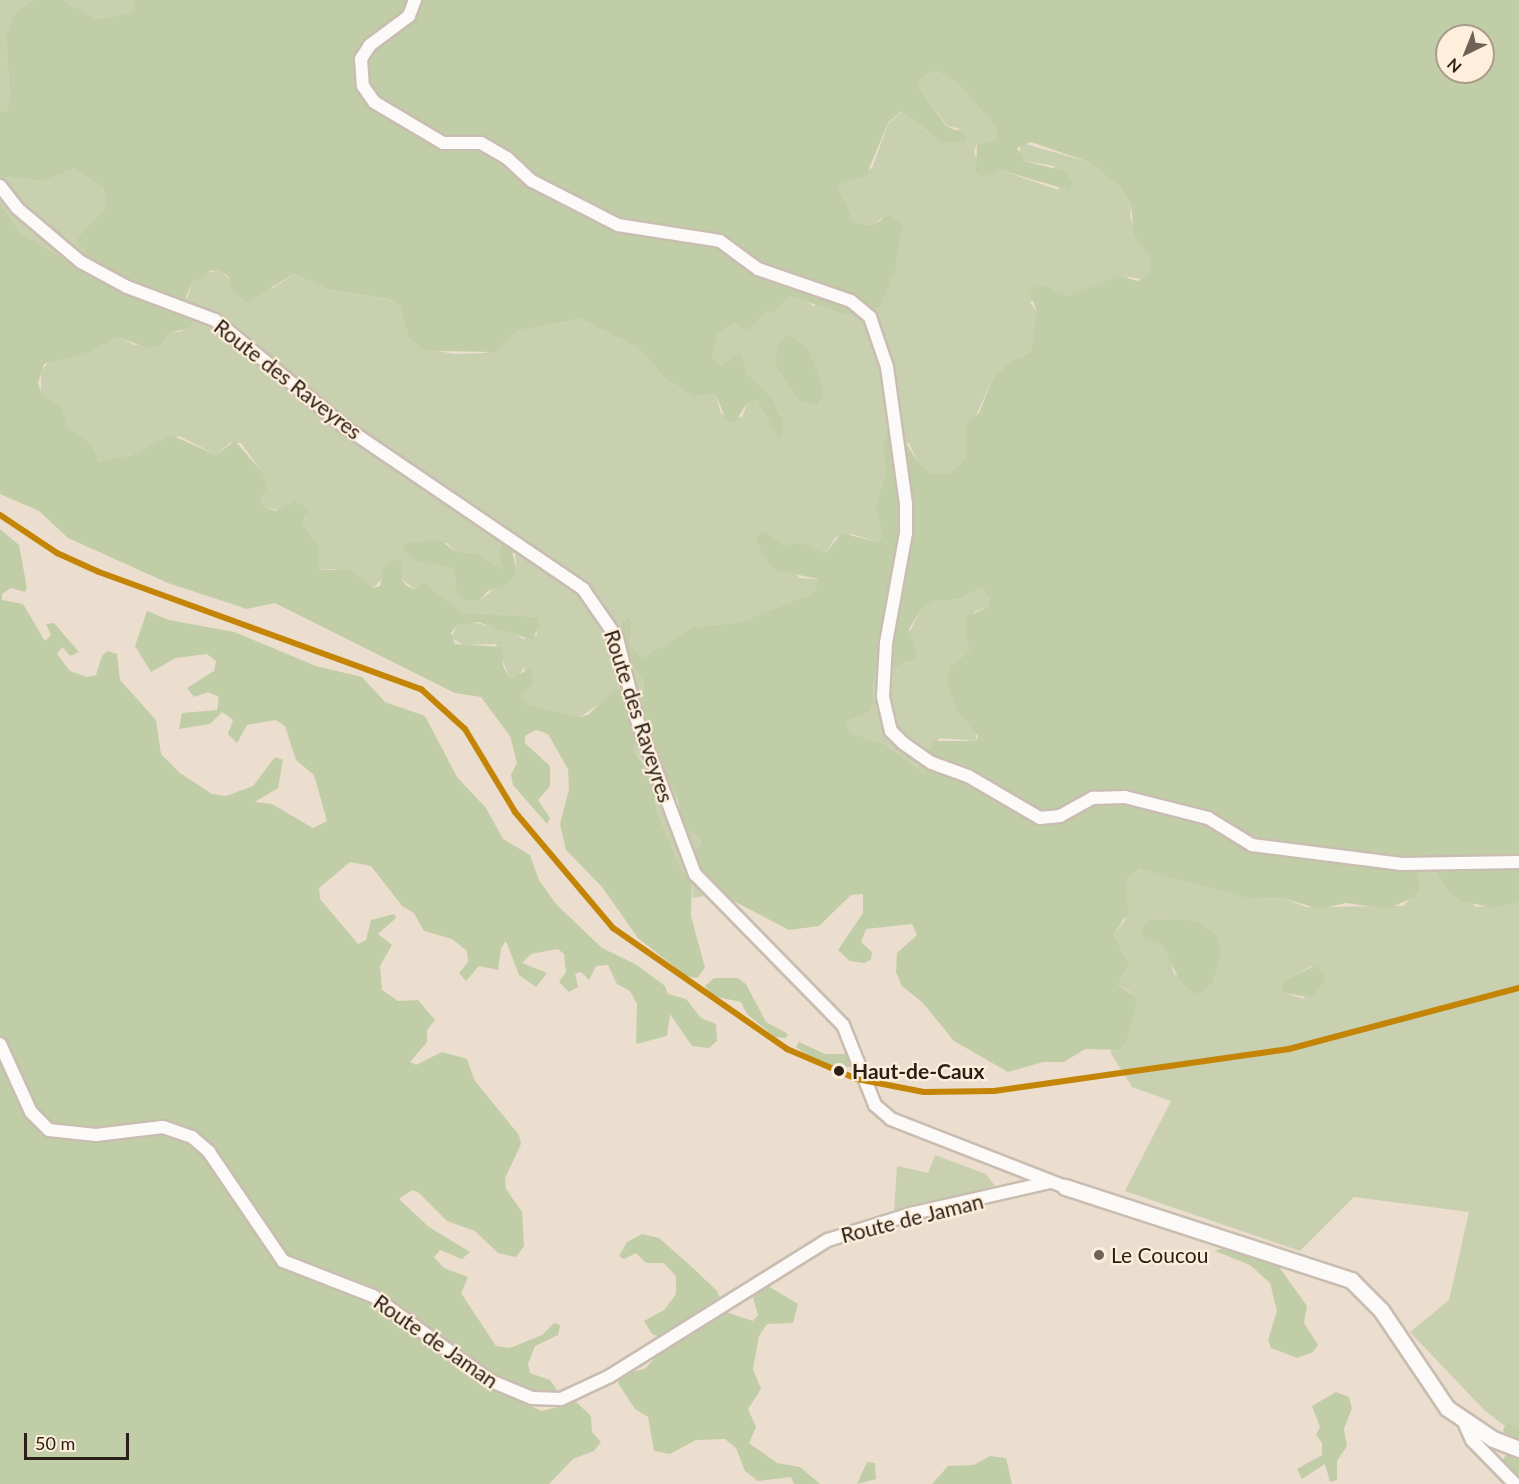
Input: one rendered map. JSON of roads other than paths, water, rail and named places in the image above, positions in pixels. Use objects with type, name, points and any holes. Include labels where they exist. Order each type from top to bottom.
[{"type":"street","points":[[415,0],[409,16],[370,45],[361,59],[363,86],[374,102],[443,143],[481,143],[507,158],[532,181],[618,225],[720,242],[749,265],[851,301],[870,317],[887,367],[906,504],[906,533],[886,644],[883,697],[891,731],[903,743],[932,764],[968,776],[1040,818],[1060,816],[1093,798],[1125,797],[1208,818],[1252,845],[1402,864],[1519,862]]},
{"type":"street","name":"Route des Raveyres","points":[[0,186],[18,208],[81,262],[128,287],[197,310],[224,326],[345,427],[584,589],[617,638],[637,720],[695,874],[843,1025],[875,1105],[891,1119],[1065,1187]]},
{"type":"street","name":"Route de Jaman","points":[[0,1044],[32,1112],[49,1130],[96,1135],[163,1128],[192,1137],[208,1152],[283,1261],[303,1272],[359,1288],[491,1382],[532,1398],[561,1399],[610,1376],[828,1240],[914,1213],[1051,1182]]},
{"type":"street","points":[[1065,1187],[1351,1280],[1377,1306],[1422,1377],[1464,1422],[1472,1440],[1515,1484]]},
{"type":"street","points":[[1464,1422],[1519,1449]]},
{"type":"place","name":"Haut-de-Caux","points":[[839,1071]]},
{"type":"place","name":"Le Coucou","points":[[1099,1255]]}]
